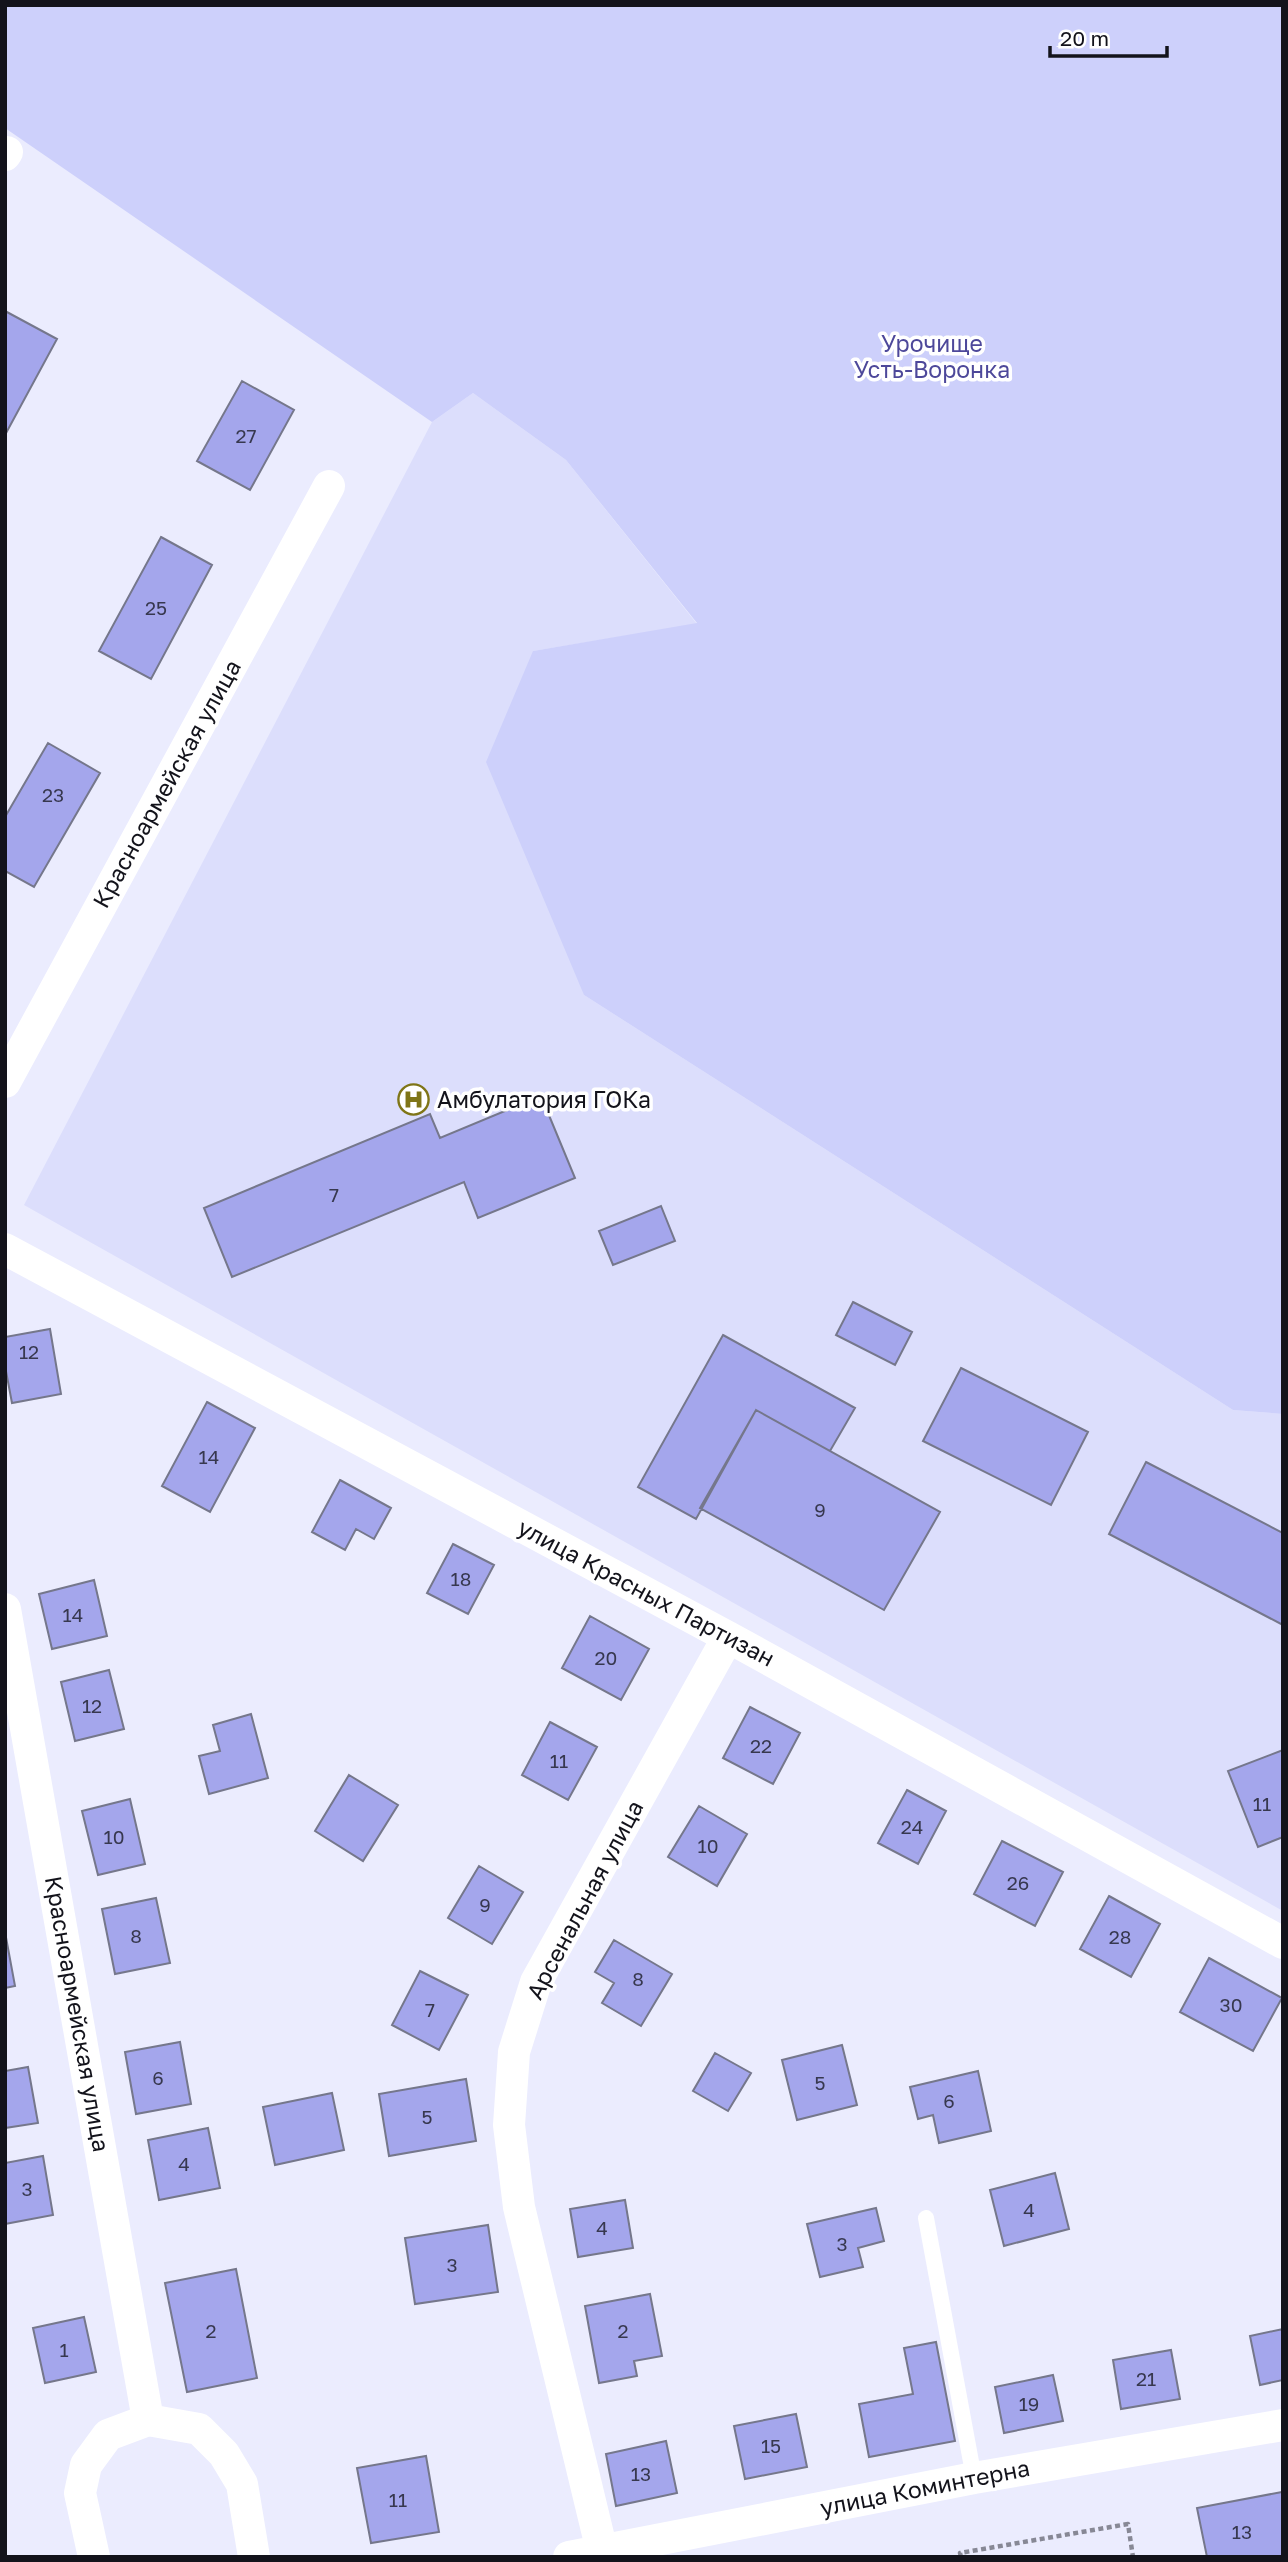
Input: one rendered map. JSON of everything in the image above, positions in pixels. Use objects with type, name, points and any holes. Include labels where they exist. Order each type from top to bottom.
[{"type":"street","name":"Красноармейская улица","points":[[5,1082],[330,486]]},
{"type":"street","name":"улица Красных Партизан","points":[[5,1249],[728,1637],[1283,1943]]},
{"type":"street","name":"Красноармейская улица","points":[[5,1609],[148,2420]]},
{"type":"street","name":"Арсенальная улица","points":[[602,2551],[519,2207],[509,2125],[514,2052],[536,1982],[728,1637]]},
{"type":"street","points":[[94,2557],[80,2493],[86,2465],[108,2435],[148,2420],[199,2429],[224,2454],[242,2484],[254,2557]]},
{"type":"street","name":"улица Коминтерна","points":[[569,2557],[974,2478],[1283,2425]]},
{"type":"lane","points":[[926,2218],[974,2478]]},
{"type":"path","points":[[961,2557],[960,2553],[1128,2524],[1133,2557]]},
{"type":"shaded area","name":"Амбулатория ГОКа","points":[[473,393],[566,460],[697,624],[533,651],[584,995],[1233,1410],[1283,1414],[1283,1911],[24,1205],[432,422]]},
{"type":"green space","name":"Урочище Усть-Воронка","points":[[5,5],[1283,5],[1283,1414],[1233,1410],[584,995],[486,762],[533,651],[697,623],[566,460],[473,393],[432,422],[5,128]]},
{"type":"building","points":[[5,311],[57,339],[5,435]]},
{"type":"building","points":[[242,381],[294,410],[250,490],[197,461]]},
{"type":"building","points":[[161,537],[212,565],[151,679],[99,651]]},
{"type":"building","points":[[48,743],[100,773],[34,887],[5,871],[5,817]]},
{"type":"building","points":[[541,1096],[575,1178],[478,1218],[464,1182],[232,1277],[204,1208],[430,1114],[440,1138]]},
{"type":"building","points":[[661,1206],[675,1241],[613,1265],[599,1231]]},
{"type":"building","points":[[853,1302],[912,1332],[895,1365],[836,1335]]},
{"type":"building","points":[[50,1329],[61,1394],[12,1403],[5,1366],[5,1337]]},
{"type":"building","points":[[723,1335],[855,1408],[830,1451],[756,1410],[696,1519],[638,1487]]},
{"type":"building","points":[[961,1368],[1088,1432],[1051,1505],[923,1441]]},
{"type":"building","points":[[207,1402],[255,1428],[210,1512],[162,1486]]},
{"type":"building","points":[[756,1410],[940,1512],[884,1610],[700,1508]]},
{"type":"building","points":[[1146,1462],[1283,1533],[1283,1625],[1109,1534]]},
{"type":"building","points":[[340,1480],[391,1508],[374,1539],[356,1529],[345,1550],[312,1532]]},
{"type":"building","points":[[453,1544],[494,1565],[468,1614],[427,1593]]},
{"type":"building","points":[[94,1580],[107,1636],[52,1649],[39,1594]]},
{"type":"building","points":[[590,1616],[649,1649],[621,1700],[562,1668]]},
{"type":"building","points":[[109,1670],[124,1729],[75,1741],[61,1682]]},
{"type":"building","points":[[750,1707],[800,1733],[773,1784],[723,1758]]},
{"type":"building","points":[[251,1714],[268,1778],[209,1794],[199,1756],[220,1751],[213,1725]]},
{"type":"building","points":[[550,1722],[597,1747],[568,1800],[522,1775]]},
{"type":"building","points":[[1283,1750],[1283,1837],[1258,1847],[1228,1771]]},
{"type":"building","points":[[349,1775],[398,1805],[363,1861],[315,1831]]},
{"type":"building","points":[[907,1790],[946,1811],[918,1864],[878,1843]]},
{"type":"building","points":[[130,1799],[145,1864],[98,1875],[82,1811]]},
{"type":"building","points":[[699,1806],[747,1834],[717,1886],[668,1857]]},
{"type":"building","points":[[1002,1841],[1063,1872],[1035,1926],[974,1894]]},
{"type":"building","points":[[479,1866],[523,1892],[492,1944],[448,1918]]},
{"type":"building","points":[[1109,1896],[1160,1924],[1131,1977],[1080,1949]]},
{"type":"building","points":[[156,1898],[170,1963],[115,1974],[102,1909]]},
{"type":"building","points":[[5,1932],[15,1986],[5,1988]]},
{"type":"building","points":[[614,1940],[672,1974],[641,2026],[602,2003],[614,1983],[595,1972]]},
{"type":"building","points":[[1209,1958],[1282,1998],[1253,2051],[1180,2012]]},
{"type":"building","points":[[420,1971],[468,1995],[439,2050],[392,2025]]},
{"type":"building","points":[[180,2042],[191,2104],[136,2114],[125,2052]]},
{"type":"building","points":[[842,2045],[857,2105],[797,2120],[782,2060]]},
{"type":"building","points":[[715,2053],[751,2073],[728,2111],[693,2091]]},
{"type":"building","points":[[28,2067],[38,2123],[5,2128],[5,2071]]},
{"type":"building","points":[[978,2071],[991,2131],[939,2143],[933,2115],[918,2119],[910,2087]]},
{"type":"building","points":[[466,2079],[476,2141],[389,2156],[379,2094]]},
{"type":"building","points":[[332,2093],[344,2150],[275,2165],[263,2107]]},
{"type":"building","points":[[208,2128],[220,2188],[159,2200],[148,2140]]},
{"type":"building","points":[[43,2156],[53,2215],[5,2224],[5,2163]]},
{"type":"building","points":[[1055,2173],[1069,2229],[1004,2246],[990,2190]]},
{"type":"building","points":[[625,2200],[633,2248],[578,2257],[570,2209]]},
{"type":"building","points":[[876,2208],[884,2241],[858,2248],[863,2267],[820,2277],[807,2224]]},
{"type":"building","points":[[488,2225],[498,2292],[415,2304],[405,2238]]},
{"type":"building","points":[[236,2269],[257,2378],[187,2392],[165,2283]]},
{"type":"building","points":[[650,2294],[662,2356],[634,2361],[637,2376],[599,2383],[585,2306]]},
{"type":"building","points":[[84,2317],[96,2372],[45,2383],[33,2328]]},
{"type":"building","points":[[1283,2329],[1283,2380],[1260,2385],[1250,2336]]},
{"type":"building","points":[[936,2342],[955,2441],[869,2457],[859,2404],[913,2394],[904,2348]]},
{"type":"building","points":[[1171,2350],[1180,2399],[1121,2409],[1113,2360]]},
{"type":"building","points":[[1053,2375],[1063,2421],[1004,2433],[995,2387]]},
{"type":"building","points":[[796,2414],[807,2467],[745,2479],[734,2426]]},
{"type":"building","points":[[666,2441],[677,2493],[616,2506],[606,2454]]},
{"type":"building","points":[[426,2456],[439,2532],[371,2543],[357,2468]]},
{"type":"building","points":[[1282,2492],[1283,2557],[1207,2557],[1197,2508]]},
{"type":"place","name":"Амбулатория ГОКа","points":[[414,1100]]}]
